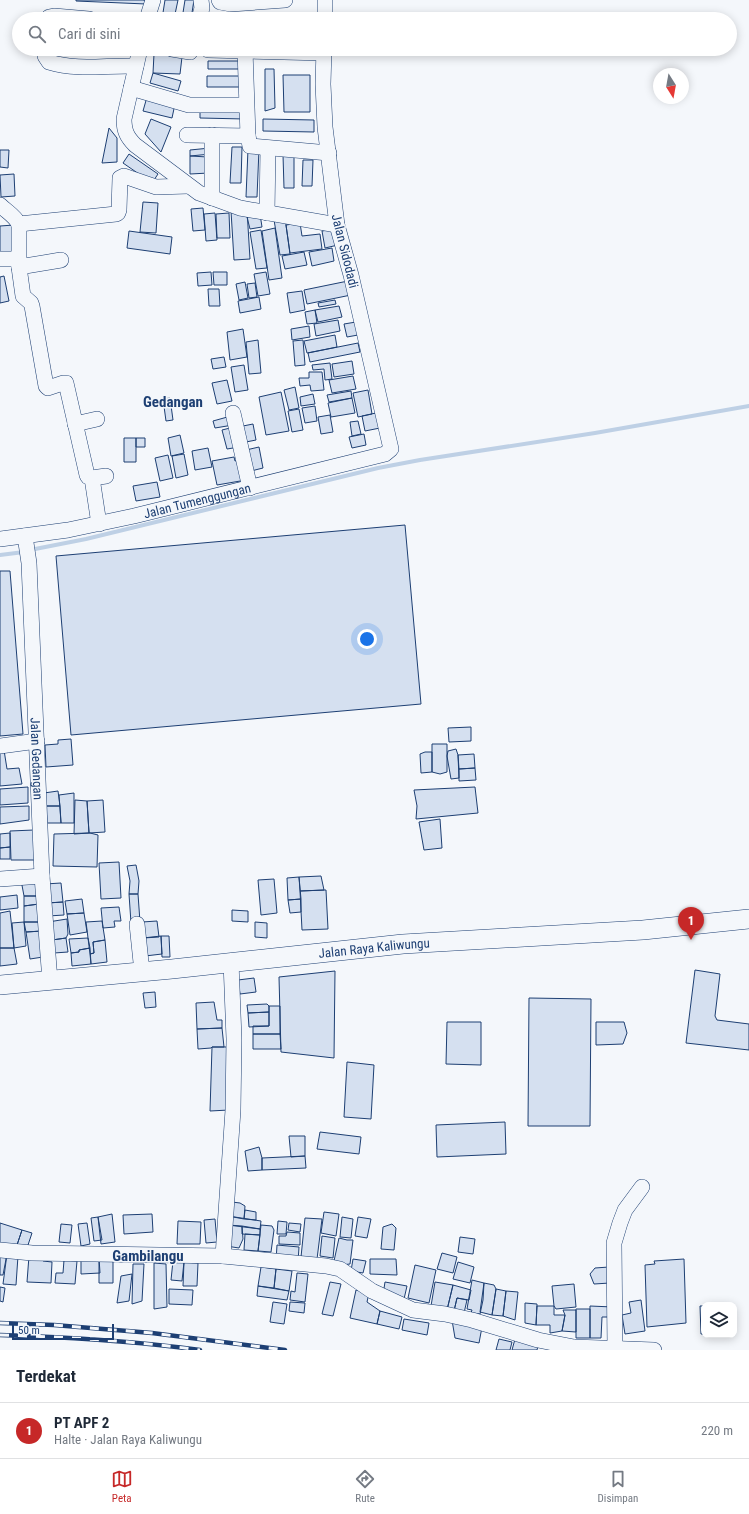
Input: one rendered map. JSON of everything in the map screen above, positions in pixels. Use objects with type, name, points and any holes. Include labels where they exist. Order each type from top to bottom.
[{"type":"main road","name":"Jalan Raya Kaliwungu","points":[[0,985],[142,972],[403,944],[643,930],[749,919]]},
{"type":"street","points":[[149,12],[152,0]]},
{"type":"street","points":[[200,0],[202,8],[201,12]]},
{"type":"street","points":[[219,0],[220,2],[231,4],[285,0]]},
{"type":"street","points":[[325,0],[325,12]]},
{"type":"street","points":[[45,56],[49,62],[65,67],[86,68],[136,66]]},
{"type":"street","points":[[138,56],[124,119],[124,130],[128,138],[151,158],[184,186],[212,198],[240,208],[337,225]]},
{"type":"street","points":[[245,56],[246,105],[250,146],[329,153]]},
{"type":"street","name":"Jalan Sidodadi","points":[[324,56],[323,84],[325,127],[337,225],[351,275],[391,449]]},
{"type":"street","points":[[131,88],[182,104],[246,105]]},
{"type":"street","points":[[187,135],[248,136]]},
{"type":"street","points":[[212,135],[212,198]]},
{"type":"street","points":[[267,213],[268,148]]},
{"type":"street","points":[[19,224],[116,214],[119,210],[120,178],[124,176],[150,186],[184,186]]},
{"type":"street","points":[[0,205],[6,212],[15,217],[19,224],[19,263],[23,296],[31,303],[32,306],[46,386],[48,388],[63,382],[67,388],[87,475],[88,477],[99,477],[99,524]]},
{"type":"street","points":[[0,259],[19,263],[60,260]]},
{"type":"street","points":[[233,413],[250,488]]},
{"type":"street","points":[[75,424],[97,419]]},
{"type":"street","name":"Jalan Tumenggungan","points":[[0,539],[26,539],[99,524],[385,454],[391,449]]},
{"type":"street","name":"Jalan Gedangan","points":[[26,539],[29,563],[42,876],[50,980]]},
{"type":"street","points":[[0,746],[37,741]]},
{"type":"street","points":[[0,879],[42,876]]},
{"type":"street","points":[[137,924],[142,972]]},
{"type":"street","points":[[223,1256],[233,1110],[234,1039],[231,962]]},
{"type":"street","points":[[615,1348],[614,1243],[625,1210],[642,1186]]},
{"type":"street","points":[[0,1250],[32,1253],[223,1256],[335,1268],[340,1269],[372,1291],[413,1310],[445,1314],[472,1320],[545,1341],[574,1346],[654,1350]]},
{"type":"building","points":[[144,0],[146,4],[76,1]]},
{"type":"building","points":[[165,0],[178,0],[175,12],[163,12]]},
{"type":"building","points":[[185,0],[194,0],[192,12],[183,12]]},
{"type":"building","points":[[154,56],[182,57],[180,74],[153,73]]},
{"type":"building","points":[[208,61],[244,61],[244,69],[208,69]]},
{"type":"building","points":[[265,69],[274,69],[275,108],[265,111]]},
{"type":"building","points":[[153,73],[181,81],[178,91],[150,83]]},
{"type":"building","points":[[283,75],[310,75],[310,112],[284,112]]},
{"type":"building","points":[[207,76],[243,76],[243,87],[207,87]]},
{"type":"building","points":[[147,97],[175,104],[172,118],[143,111]]},
{"type":"building","points":[[200,108],[246,109],[245,119],[200,118]]},
{"type":"building","points":[[151,119],[171,127],[161,152],[145,134]]},
{"type":"building","points":[[263,119],[314,120],[314,132],[263,131]]},
{"type":"building","points":[[109,128],[117,138],[117,162],[102,163]]},
{"type":"building","points":[[232,147],[242,147],[241,183],[230,183]]},
{"type":"building","points":[[210,148],[211,154],[190,156],[190,150]]},
{"type":"building","points":[[248,149],[259,149],[257,197],[246,197]]},
{"type":"building","points":[[0,150],[9,150],[8,168],[0,167]]},
{"type":"building","points":[[129,154],[158,174],[152,183],[123,163]]},
{"type":"building","points":[[283,155],[294,155],[294,188],[284,188]]},
{"type":"building","points":[[190,156],[208,157],[209,173],[190,174]]},
{"type":"building","points":[[303,160],[313,160],[312,186],[302,186]]},
{"type":"building","points":[[14,174],[15,196],[1,197],[0,175]]},
{"type":"building","points":[[143,202],[158,203],[156,233],[140,232]]},
{"type":"building","points":[[203,208],[205,230],[193,231],[191,209]]},
{"type":"building","points":[[247,210],[250,259],[234,260],[231,211]]},
{"type":"building","points":[[215,213],[217,240],[206,241],[204,214]]},
{"type":"building","points":[[229,213],[230,238],[217,238],[216,214]]},
{"type":"building","points":[[260,214],[262,227],[250,229],[247,217]]},
{"type":"building","points":[[285,218],[290,254],[280,255],[274,220]]},
{"type":"building","points":[[300,223],[302,236],[320,234],[322,249],[290,253],[286,225]]},
{"type":"building","points":[[14,225],[14,253],[0,253],[0,226]]},
{"type":"building","points":[[275,228],[282,278],[269,280],[262,231]]},
{"type":"building","points":[[335,229],[338,245],[325,248],[322,231]]},
{"type":"building","points":[[261,230],[267,268],[256,269],[250,232]]},
{"type":"building","points":[[129,231],[172,237],[170,254],[127,248]]},
{"type":"building","points":[[332,248],[334,261],[312,266],[309,252]]},
{"type":"building","points":[[304,252],[307,265],[285,269],[282,256]]},
{"type":"building","points":[[211,272],[212,285],[198,286],[197,273]]},
{"type":"building","points":[[213,272],[227,272],[227,285],[214,285]]},
{"type":"building","points":[[266,272],[270,294],[258,296],[254,274]]},
{"type":"building","points":[[4,276],[9,301],[0,303],[0,277]]},
{"type":"building","points":[[348,281],[351,295],[307,304],[304,290]]},
{"type":"building","points":[[245,282],[248,298],[239,300],[236,284]]},
{"type":"building","points":[[255,283],[257,297],[249,298],[247,284]]},
{"type":"building","points":[[208,289],[219,289],[220,306],[209,306]]},
{"type":"building","points":[[302,291],[305,310],[290,313],[287,293]]},
{"type":"building","points":[[259,297],[261,309],[240,313],[238,301]]},
{"type":"building","points":[[335,300],[336,304],[319,307],[318,303]]},
{"type":"building","points":[[339,306],[342,317],[318,322],[315,310]]},
{"type":"building","points":[[315,310],[317,323],[307,324],[305,312]]},
{"type":"building","points":[[338,320],[340,331],[316,336],[314,324]]},
{"type":"building","points":[[356,322],[358,335],[347,337],[344,324]]},
{"type":"building","points":[[309,326],[310,337],[292,340],[291,329]]},
{"type":"building","points":[[243,329],[247,357],[230,360],[227,332]]},
{"type":"building","points":[[335,335],[337,347],[307,353],[304,341]]},
{"type":"building","points":[[258,340],[261,373],[249,374],[246,342]]},
{"type":"building","points":[[303,340],[305,365],[295,366],[293,341]]},
{"type":"building","points":[[358,343],[360,352],[310,362],[308,353]]},
{"type":"building","points":[[224,357],[226,367],[213,369],[211,359]]},
{"type":"building","points":[[352,361],[354,374],[334,377],[332,364]]},
{"type":"building","points":[[330,363],[332,379],[325,380],[324,369],[313,370],[312,365]]},
{"type":"building","points":[[244,365],[248,390],[235,392],[231,367]]},
{"type":"building","points":[[309,372],[322,372],[324,390],[311,391],[310,385],[300,386],[299,378],[309,378]]},
{"type":"building","points":[[353,376],[356,389],[332,393],[329,380]]},
{"type":"building","points":[[227,380],[232,401],[217,404],[212,383]]},
{"type":"building","points":[[295,387],[299,408],[289,410],[284,390]]},
{"type":"building","points":[[368,390],[372,414],[358,417],[353,393]]},
{"type":"building","points":[[351,391],[352,398],[329,402],[327,395]]},
{"type":"building","points":[[281,392],[289,431],[266,435],[259,397]]},
{"type":"building","points":[[313,394],[315,404],[301,406],[300,397]]},
{"type":"building","points":[[170,398],[173,420],[166,421],[163,399]]},
{"type":"building","points":[[352,398],[355,413],[331,417],[328,403]]},
{"type":"building","points":[[315,406],[317,421],[305,423],[302,408]]},
{"type":"building","points":[[299,409],[303,430],[292,432],[288,411]]},
{"type":"building","points":[[376,413],[380,428],[365,431],[362,416]]},
{"type":"building","points":[[330,415],[333,432],[321,434],[318,417]]},
{"type":"building","points":[[231,416],[233,425],[215,428],[213,421]]},
{"type":"building","points":[[358,421],[361,434],[352,436],[350,422]]},
{"type":"building","points":[[253,424],[256,440],[241,443],[238,427]]},
{"type":"building","points":[[234,427],[239,447],[227,449],[222,430]]},
{"type":"building","points":[[364,434],[366,445],[352,448],[349,437]]},
{"type":"building","points":[[180,435],[184,453],[171,456],[168,438]]},
{"type":"building","points":[[124,438],[136,438],[136,462],[124,462]]},
{"type":"building","points":[[136,438],[145,438],[145,447],[136,447]]},
{"type":"building","points":[[259,447],[263,468],[251,471],[246,450]]},
{"type":"building","points":[[208,448],[212,467],[195,470],[192,451]]},
{"type":"building","points":[[184,454],[188,475],[176,478],[172,456]]},
{"type":"building","points":[[168,455],[173,478],[160,481],[155,458]]},
{"type":"building","points":[[234,457],[235,461],[242,459],[246,480],[217,485],[212,461]]},
{"type":"building","points":[[157,482],[160,497],[136,501],[133,486]]},
{"type":"building","points":[[405,525],[421,704],[71,735],[56,556]]},
{"type":"building","points":[[0,571],[10,571],[23,734],[0,736]]},
{"type":"building","points":[[471,727],[471,741],[449,742],[448,728]]},
{"type":"building","points":[[71,739],[73,765],[46,767],[45,745],[58,744],[58,740]]},
{"type":"building","points":[[432,744],[447,744],[447,772],[440,774],[432,772]]},
{"type":"building","points":[[456,749],[458,755],[459,778],[451,779],[447,756],[448,751]]},
{"type":"building","points":[[0,750],[4,750],[7,769],[19,768],[22,784],[0,786]]},
{"type":"building","points":[[432,752],[432,772],[421,773],[420,754]]},
{"type":"building","points":[[474,754],[475,768],[459,769],[458,755]]},
{"type":"building","points":[[475,768],[476,780],[459,781],[459,769]]},
{"type":"building","points":[[28,787],[28,803],[0,805],[0,789]]},
{"type":"building","points":[[475,787],[478,813],[416,819],[417,806],[414,790]]},
{"type":"building","points":[[58,791],[60,806],[46,806],[44,793]]},
{"type":"building","points":[[74,793],[74,823],[61,823],[59,795]]},
{"type":"building","points":[[75,800],[87,801],[89,833],[74,834]]},
{"type":"building","points":[[103,800],[105,832],[89,833],[87,801]]},
{"type":"building","points":[[29,806],[29,820],[0,824],[0,807]]},
{"type":"building","points":[[46,806],[60,806],[61,823],[47,823]]},
{"type":"building","points":[[440,819],[442,848],[424,850],[419,822]]},
{"type":"building","points":[[34,830],[35,860],[11,860],[10,831]]},
{"type":"building","points":[[10,833],[10,847],[0,848],[0,834]]},
{"type":"building","points":[[90,833],[98,835],[97,867],[53,866],[54,834]]},
{"type":"building","points":[[10,847],[10,859],[0,859],[0,848]]},
{"type":"building","points":[[119,862],[121,898],[101,899],[99,863]]},
{"type":"building","points":[[136,865],[139,881],[138,894],[129,894],[130,881],[127,866]]},
{"type":"building","points":[[321,876],[324,890],[300,891],[299,877]]},
{"type":"building","points":[[299,877],[301,899],[288,900],[287,878]]},
{"type":"building","points":[[37,879],[38,896],[24,896],[21,880]]},
{"type":"building","points":[[274,879],[277,913],[261,915],[258,880]]},
{"type":"building","points":[[61,883],[63,902],[47,903],[45,884]]},
{"type":"building","points":[[326,890],[328,929],[302,930],[300,891]]},
{"type":"building","points":[[129,894],[138,894],[140,922],[131,923]]},
{"type":"building","points":[[17,895],[18,908],[0,910],[0,897]]},
{"type":"building","points":[[24,896],[38,896],[39,904],[24,906]]},
{"type":"building","points":[[82,899],[84,913],[67,914],[65,901]]},
{"type":"building","points":[[301,899],[301,912],[290,913],[288,900]]},
{"type":"building","points":[[63,902],[64,915],[48,916],[47,903]]},
{"type":"building","points":[[39,904],[41,922],[24,922],[24,906]]},
{"type":"building","points":[[119,907],[121,921],[114,921],[115,927],[103,928],[101,908]]},
{"type":"building","points":[[232,910],[248,911],[248,922],[232,921]]},
{"type":"building","points":[[10,911],[14,948],[0,948],[0,913]]},
{"type":"building","points":[[84,913],[87,932],[70,935],[67,914]]},
{"type":"building","points":[[67,919],[68,934],[66,938],[52,940],[48,922]]},
{"type":"building","points":[[102,921],[105,940],[93,942],[94,953],[90,954],[86,922]]},
{"type":"building","points":[[157,921],[159,937],[143,938],[142,922]]},
{"type":"building","points":[[24,922],[26,946],[14,948],[12,923]]},
{"type":"building","points":[[24,922],[41,922],[42,931],[26,932]]},
{"type":"building","points":[[255,922],[267,923],[267,938],[255,937]]},
{"type":"building","points":[[42,931],[43,957],[30,959],[26,932]]},
{"type":"building","points":[[161,936],[162,954],[145,956],[143,938]]},
{"type":"building","points":[[161,936],[169,936],[170,957],[162,957]]},
{"type":"building","points":[[66,938],[68,952],[54,953],[52,940]]},
{"type":"building","points":[[88,938],[90,948],[71,953],[69,939]]},
{"type":"building","points":[[105,940],[107,962],[91,964],[90,954],[94,953],[93,942]]},
{"type":"building","points":[[0,948],[14,948],[17,964],[0,966]]},
{"type":"building","points":[[90,948],[91,964],[72,966],[71,953]]},
{"type":"building","points":[[695,970],[720,974],[715,1016],[717,1020],[749,1024],[749,1050],[686,1043]]},
{"type":"building","points":[[335,971],[334,1058],[281,1052],[279,977]]},
{"type":"building","points":[[254,978],[256,992],[240,994],[238,980]]},
{"type":"building","points":[[155,992],[156,1007],[145,1008],[143,993]]},
{"type":"building","points":[[529,998],[591,999],[590,1126],[528,1126]]},
{"type":"building","points":[[214,1002],[217,1020],[222,1020],[222,1028],[197,1029],[196,1003]]},
{"type":"building","points":[[267,1004],[269,1006],[269,1012],[248,1013],[247,1005]]},
{"type":"building","points":[[269,1006],[280,1006],[280,1034],[253,1034],[253,1026],[269,1026]]},
{"type":"building","points":[[269,1012],[269,1026],[249,1027],[248,1013]]},
{"type":"building","points":[[447,1022],[481,1022],[481,1065],[446,1064]]},
{"type":"building","points":[[596,1022],[624,1022],[627,1033],[623,1044],[596,1045]]},
{"type":"building","points":[[222,1028],[224,1047],[198,1049],[197,1029]]},
{"type":"building","points":[[253,1034],[280,1034],[281,1049],[253,1049]]},
{"type":"building","points":[[212,1047],[231,1047],[229,1110],[210,1111]]},
{"type":"building","points":[[347,1062],[374,1065],[371,1119],[344,1117]]},
{"type":"building","points":[[505,1122],[506,1154],[437,1157],[436,1125]]},
{"type":"building","points":[[320,1132],[361,1137],[359,1154],[317,1149]]},
{"type":"building","points":[[289,1136],[305,1136],[305,1156],[291,1157]]},
{"type":"building","points":[[259,1147],[262,1158],[262,1170],[248,1171],[245,1151]]},
{"type":"building","points":[[305,1156],[306,1168],[262,1170],[262,1158]]},
{"type":"building","points":[[232,1202],[240,1203],[245,1206],[244,1219],[228,1216]]},
{"type":"building","points":[[245,1210],[256,1212],[256,1220],[244,1219]]},
{"type":"building","points":[[324,1212],[339,1214],[336,1236],[321,1233]]},
{"type":"building","points":[[112,1214],[115,1242],[101,1244],[98,1217]]},
{"type":"building","points":[[152,1214],[153,1232],[124,1234],[123,1215]]},
{"type":"building","points":[[228,1216],[261,1221],[260,1229],[228,1225]]},
{"type":"building","points":[[98,1217],[102,1240],[94,1241],[91,1218]]},
{"type":"building","points":[[342,1217],[353,1219],[351,1238],[340,1237]]},
{"type":"building","points":[[358,1217],[371,1219],[367,1238],[355,1236]]},
{"type":"building","points":[[305,1218],[322,1219],[317,1259],[301,1257]]},
{"type":"building","points":[[215,1219],[217,1242],[206,1243],[204,1220]]},
{"type":"building","points":[[178,1221],[201,1222],[200,1244],[177,1244]]},
{"type":"building","points":[[278,1221],[287,1222],[286,1234],[277,1234]]},
{"type":"building","points":[[0,1223],[22,1230],[16,1248],[0,1243]]},
{"type":"building","points":[[87,1223],[90,1244],[81,1246],[78,1224]]},
{"type":"building","points":[[289,1223],[301,1224],[300,1232],[288,1230]]},
{"type":"building","points":[[61,1224],[72,1225],[70,1243],[59,1242]]},
{"type":"building","points":[[392,1224],[396,1228],[394,1250],[381,1249],[383,1227]]},
{"type":"building","points":[[228,1225],[242,1226],[243,1239],[239,1248],[226,1246]]},
{"type":"building","points":[[261,1225],[272,1226],[274,1230],[271,1252],[258,1251]]},
{"type":"building","points":[[242,1226],[260,1229],[260,1235],[242,1234]]},
{"type":"building","points":[[22,1230],[32,1233],[27,1248],[17,1245]]},
{"type":"building","points":[[287,1232],[300,1233],[300,1245],[279,1244],[279,1236],[286,1236]]},
{"type":"building","points":[[245,1234],[260,1235],[258,1251],[244,1250]]},
{"type":"building","points":[[322,1236],[335,1238],[333,1258],[320,1256]]},
{"type":"building","points":[[460,1237],[475,1239],[473,1254],[458,1252]]},
{"type":"building","points":[[339,1238],[353,1240],[350,1264],[341,1265],[334,1261]]},
{"type":"building","points":[[277,1245],[299,1247],[298,1262],[276,1261]]},
{"type":"building","points":[[0,1252],[7,1254],[3,1275],[0,1275]]},
{"type":"building","points":[[442,1253],[457,1257],[453,1273],[437,1269]]},
{"type":"building","points":[[7,1254],[18,1256],[16,1285],[3,1284]]},
{"type":"building","points":[[29,1256],[43,1257],[43,1261],[52,1262],[51,1283],[27,1282]]},
{"type":"building","points":[[99,1258],[113,1259],[113,1283],[99,1283]]},
{"type":"building","points":[[99,1258],[100,1273],[81,1274],[81,1259]]},
{"type":"building","points":[[353,1259],[366,1261],[363,1273],[351,1271]]},
{"type":"building","points":[[370,1259],[396,1259],[397,1275],[370,1274]]},
{"type":"building","points":[[684,1259],[686,1323],[647,1327],[645,1265],[655,1264],[654,1261]]},
{"type":"building","points":[[64,1260],[77,1261],[75,1284],[55,1283],[56,1273],[63,1273]]},
{"type":"building","points":[[173,1261],[184,1262],[182,1281],[171,1280]]},
{"type":"building","points":[[184,1262],[198,1263],[197,1286],[183,1286]]},
{"type":"building","points":[[458,1262],[474,1267],[470,1283],[453,1279]]},
{"type":"building","points":[[154,1263],[166,1264],[167,1307],[154,1309]]},
{"type":"building","points":[[133,1264],[144,1264],[142,1301],[132,1304]]},
{"type":"building","points":[[415,1265],[436,1270],[429,1303],[408,1298]]},
{"type":"building","points":[[261,1267],[276,1269],[274,1288],[258,1286]]},
{"type":"building","points":[[609,1267],[610,1283],[594,1284],[590,1274],[595,1268]]},
{"type":"building","points":[[276,1269],[292,1271],[289,1291],[274,1288]]},
{"type":"building","points":[[297,1273],[308,1274],[305,1302],[290,1300],[291,1291],[295,1292]]},
{"type":"building","points":[[132,1274],[129,1301],[117,1303],[121,1276]]},
{"type":"building","points":[[472,1280],[484,1283],[480,1314],[471,1313],[472,1310],[467,1309]]},
{"type":"building","points":[[330,1282],[341,1284],[333,1316],[322,1314]]},
{"type":"building","points":[[385,1282],[407,1286],[404,1299],[383,1295]]},
{"type":"building","points":[[435,1282],[453,1285],[447,1310],[431,1306]]},
{"type":"building","points":[[484,1283],[494,1285],[496,1289],[492,1315],[480,1312]]},
{"type":"building","points":[[574,1284],[576,1307],[556,1309],[554,1306],[552,1286]]},
{"type":"building","points":[[453,1285],[471,1290],[469,1300],[457,1298],[454,1311],[447,1310]]},
{"type":"building","points":[[258,1286],[289,1291],[287,1300],[257,1296]]},
{"type":"building","points":[[0,1287],[5,1288],[3,1302],[0,1301]]},
{"type":"building","points":[[169,1289],[193,1290],[192,1305],[169,1304]]},
{"type":"building","points":[[496,1289],[506,1291],[503,1316],[492,1315]]},
{"type":"building","points":[[356,1290],[369,1293],[367,1302],[380,1311],[377,1324],[350,1318]]},
{"type":"building","points":[[506,1291],[518,1292],[515,1320],[503,1316]]},
{"type":"building","points":[[457,1298],[467,1300],[464,1313],[454,1311]]},
{"type":"building","points":[[641,1300],[645,1331],[625,1334],[622,1315],[631,1313],[629,1302]]},
{"type":"building","points":[[273,1302],[287,1304],[284,1324],[270,1322]]},
{"type":"building","points":[[290,1302],[305,1303],[304,1313],[289,1311]]},
{"type":"building","points":[[525,1303],[537,1304],[536,1325],[525,1323]]},
{"type":"building","points":[[537,1306],[554,1306],[554,1315],[565,1315],[562,1331],[550,1333],[550,1325],[536,1325]]},
{"type":"building","points":[[590,1306],[613,1307],[613,1317],[602,1317],[601,1338],[590,1338]]},
{"type":"building","points":[[700,1306],[701,1306],[701,1334]]},
{"type":"building","points":[[576,1309],[590,1309],[590,1338],[576,1338]]},
{"type":"building","points":[[563,1310],[576,1310],[576,1332],[562,1331],[565,1315]]},
{"type":"building","points":[[380,1311],[402,1317],[399,1329],[377,1324]]},
{"type":"building","points":[[404,1319],[429,1323],[427,1335],[402,1330]]},
{"type":"building","points":[[452,1320],[482,1327],[479,1343],[455,1338]]},
{"type":"building","points":[[499,1339],[512,1342],[510,1350],[496,1350]]},
{"type":"building","points":[[515,1339],[538,1346],[537,1350],[512,1350]]},
{"type":"waterway","points":[[30,550],[86,539],[378,468],[420,460],[595,433],[749,406]]},
{"type":"waterway","points":[[0,555],[24,552]]},
{"type":"railway","points":[[0,1323],[54,1325],[152,1333],[285,1350]]},
{"type":"railway","points":[[0,1335],[100,1340],[200,1350]]},
{"type":"place","name":"PT APF 2","points":[[691,940]]},
{"type":"district","name":"Gedangan","points":[[173,402]]},
{"type":"district","name":"Gambilangu","points":[[148,1256]]}]
